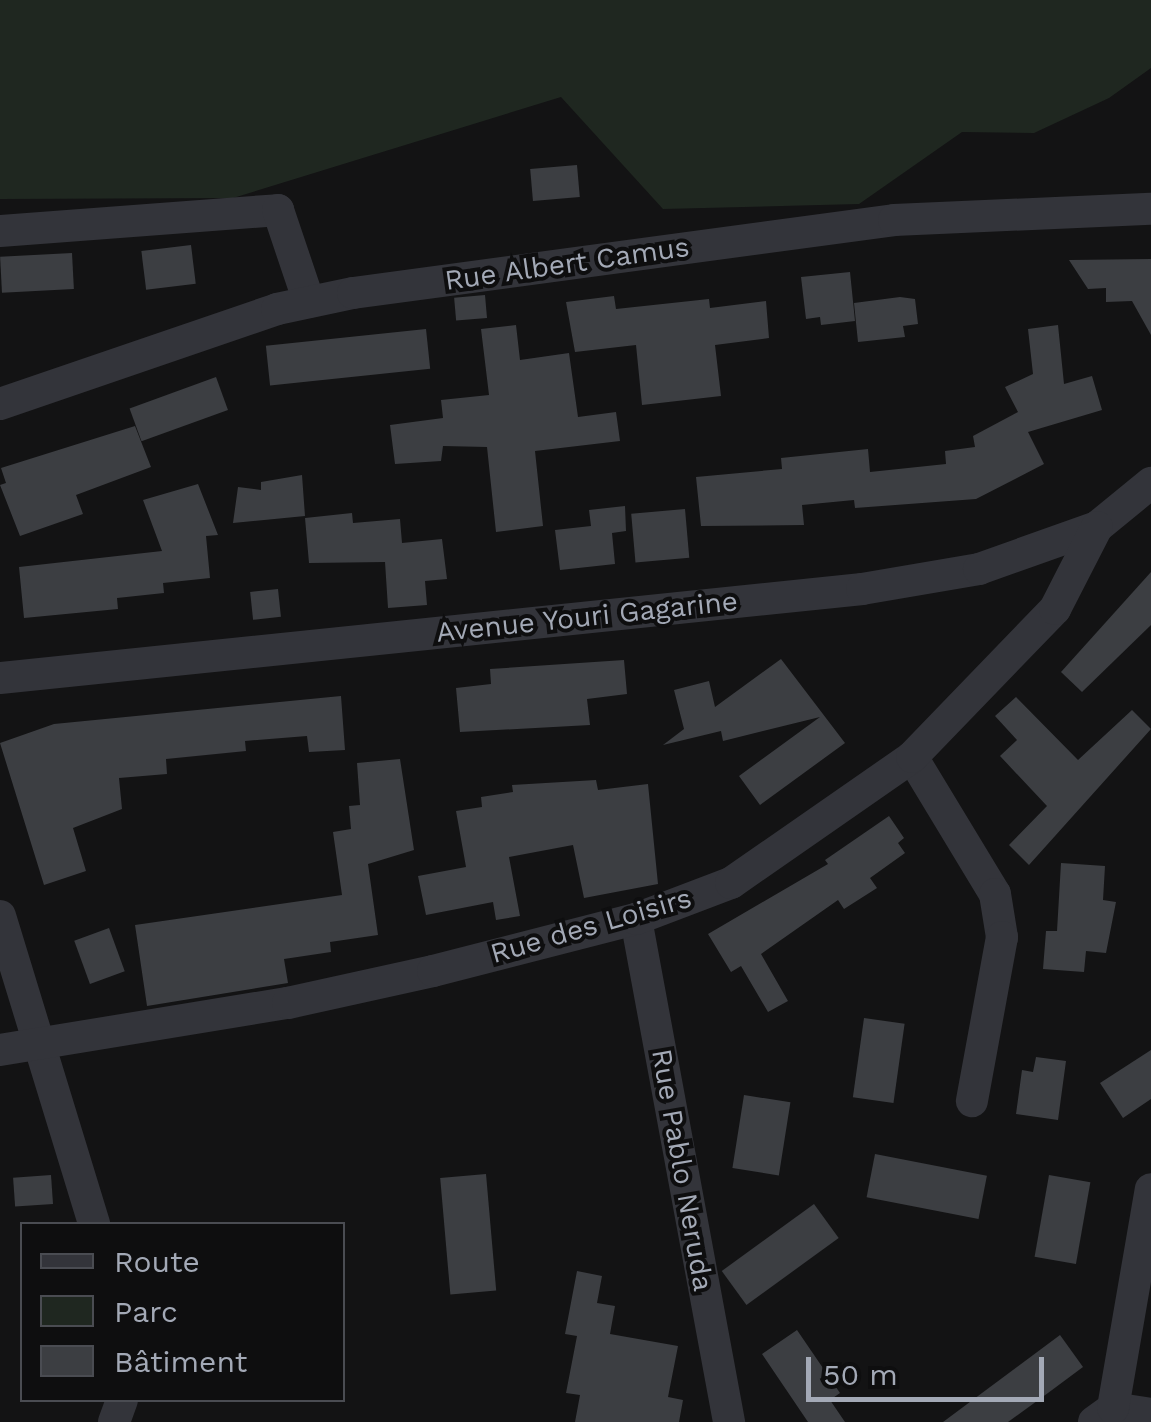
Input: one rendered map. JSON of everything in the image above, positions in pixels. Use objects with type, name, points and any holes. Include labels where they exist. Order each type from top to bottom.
[{"type":"street","points":[[0,231],[278,210],[309,302]]},
{"type":"street","name":"Rue Albert Camus","points":[[0,404],[309,302],[894,220],[1151,210]]},
{"type":"street","name":"Avenue Youri Gagarine","points":[[0,678],[862,589],[979,569],[1097,526],[1151,483]]},
{"type":"street","name":"Rue des Loisirs","points":[[0,1050],[288,1003],[636,919],[731,883],[912,757],[1055,609],[1097,526]]},
{"type":"street","points":[[912,757],[996,894],[1002,937],[972,1100]]},
{"type":"street","points":[[0,916],[93,1222]]},
{"type":"street","name":"Rue Pablo Neruda","points":[[636,919],[729,1422]]},
{"type":"street","points":[[1151,1189],[1104,1415],[1151,1414]]},
{"type":"green space","points":[[0,0],[1151,0],[1151,68],[1109,98],[1034,133],[962,132],[859,204],[663,209],[561,97],[233,198],[0,199]]},
{"type":"building","points":[[577,165],[580,197],[533,201],[530,169]]},
{"type":"building","points":[[191,245],[196,284],[146,290],[141,251]]},
{"type":"building","points":[[72,253],[74,289],[2,293],[0,257]]},
{"type":"building","points":[[1151,259],[1151,335],[1132,301],[1106,302],[1106,288],[1088,289],[1069,260]]},
{"type":"building","points":[[850,272],[855,321],[821,325],[820,317],[806,319],[801,277]]},
{"type":"building","points":[[485,295],[487,318],[456,321],[454,298]]},
{"type":"building","points":[[614,296],[616,309],[709,299],[710,308],[766,301],[769,338],[715,345],[721,396],[642,405],[636,345],[575,352],[566,302]]},
{"type":"building","points":[[915,299],[918,324],[903,326],[905,337],[858,342],[854,303]]},
{"type":"building","points":[[516,325],[520,360],[569,353],[578,417],[616,412],[620,441],[535,451],[543,526],[496,532],[487,447],[443,446],[441,461],[395,464],[390,425],[443,418],[441,400],[489,395],[481,329]]},
{"type":"building","points":[[1058,325],[1064,384],[1092,376],[1102,410],[1028,432],[1044,464],[976,499],[855,508],[854,500],[802,505],[804,525],[701,526],[696,477],[782,469],[781,458],[868,449],[870,472],[946,464],[945,451],[975,447],[973,436],[1018,412],[1005,387],[1033,374],[1028,329]]},
{"type":"building","points":[[426,329],[430,369],[270,386],[266,346]]},
{"type":"building","points":[[216,377],[228,410],[142,441],[130,408]]},
{"type":"building","points":[[135,426],[151,467],[76,495],[83,514],[20,536],[0,485],[6,483],[1,468]]},
{"type":"building","points":[[302,475],[305,516],[233,523],[238,487],[261,490],[261,482]]},
{"type":"building","points":[[198,484],[218,535],[206,536],[210,578],[163,583],[164,593],[117,598],[118,609],[24,618],[19,567],[162,551],[143,500]]},
{"type":"building","points":[[625,506],[626,531],[612,533],[615,564],[560,570],[555,530],[591,526],[589,510]]},
{"type":"building","points":[[685,509],[689,558],[635,563],[631,514]]},
{"type":"building","points":[[352,513],[353,523],[400,519],[402,543],[442,539],[447,579],[425,581],[427,605],[388,608],[385,562],[309,563],[305,518]]},
{"type":"building","points":[[1151,572],[1151,625],[1082,692],[1061,672]]},
{"type":"building","points":[[278,589],[281,617],[253,620],[250,592]]},
{"type":"building","points":[[781,659],[845,743],[760,805],[739,776],[820,717],[723,741],[721,731],[663,745],[684,729],[674,690],[709,681],[715,707]]},
{"type":"building","points":[[624,660],[627,694],[587,699],[590,725],[460,732],[456,688],[491,684],[490,669]]},
{"type":"building","points":[[341,696],[345,750],[309,752],[307,736],[245,741],[246,751],[166,759],[167,774],[119,778],[122,809],[73,828],[86,871],[44,885],[0,743],[54,724]]},
{"type":"building","points":[[1016,697],[1078,760],[1132,710],[1151,729],[1029,865],[1009,845],[1047,806],[1000,756],[1017,740],[995,716]]},
{"type":"building","points":[[400,759],[414,850],[368,864],[378,935],[330,942],[331,952],[284,959],[288,983],[147,1006],[135,925],[342,895],[333,832],[351,829],[349,806],[360,805],[357,763]]},
{"type":"building","points":[[596,780],[598,790],[648,784],[658,884],[584,898],[573,845],[509,857],[520,916],[496,920],[493,902],[426,915],[418,876],[466,867],[456,811],[482,807],[481,797],[513,792],[512,785]]},
{"type":"building","points":[[889,816],[904,838],[898,843],[905,853],[870,878],[877,888],[844,909],[838,900],[761,954],[788,1001],[768,1012],[741,966],[731,972],[708,934],[828,864],[825,860]]},
{"type":"building","points":[[1061,863],[1105,866],[1103,900],[1116,902],[1106,953],[1086,951],[1084,972],[1043,969],[1046,931],[1057,931]]},
{"type":"building","points":[[109,928],[125,971],[90,984],[74,941]]},
{"type":"building","points":[[864,1018],[905,1024],[893,1103],[853,1097]]},
{"type":"building","points":[[1151,1050],[1151,1099],[1123,1118],[1100,1083]]},
{"type":"building","points":[[1036,1057],[1066,1061],[1058,1120],[1016,1114],[1022,1070],[1033,1072]]},
{"type":"building","points":[[744,1095],[790,1102],[779,1175],[732,1168]]},
{"type":"building","points":[[875,1154],[987,1176],[979,1219],[867,1197]]},
{"type":"building","points":[[486,1174],[496,1291],[450,1295],[440,1178]]},
{"type":"building","points":[[51,1175],[53,1204],[15,1207],[13,1178]]},
{"type":"building","points":[[1049,1175],[1090,1182],[1076,1264],[1035,1257]]},
{"type":"building","points":[[814,1204],[839,1238],[746,1305],[722,1271]]},
{"type":"building","points":[[577,1271],[602,1276],[597,1303],[615,1306],[610,1334],[678,1346],[668,1397],[683,1400],[679,1422],[575,1422],[580,1395],[566,1393],[577,1336],[565,1334]]},
{"type":"building","points":[[797,1330],[840,1393],[830,1400],[845,1422],[808,1422],[762,1354]]},
{"type":"building","points":[[1060,1335],[1083,1367],[1008,1422],[943,1422]]}]
